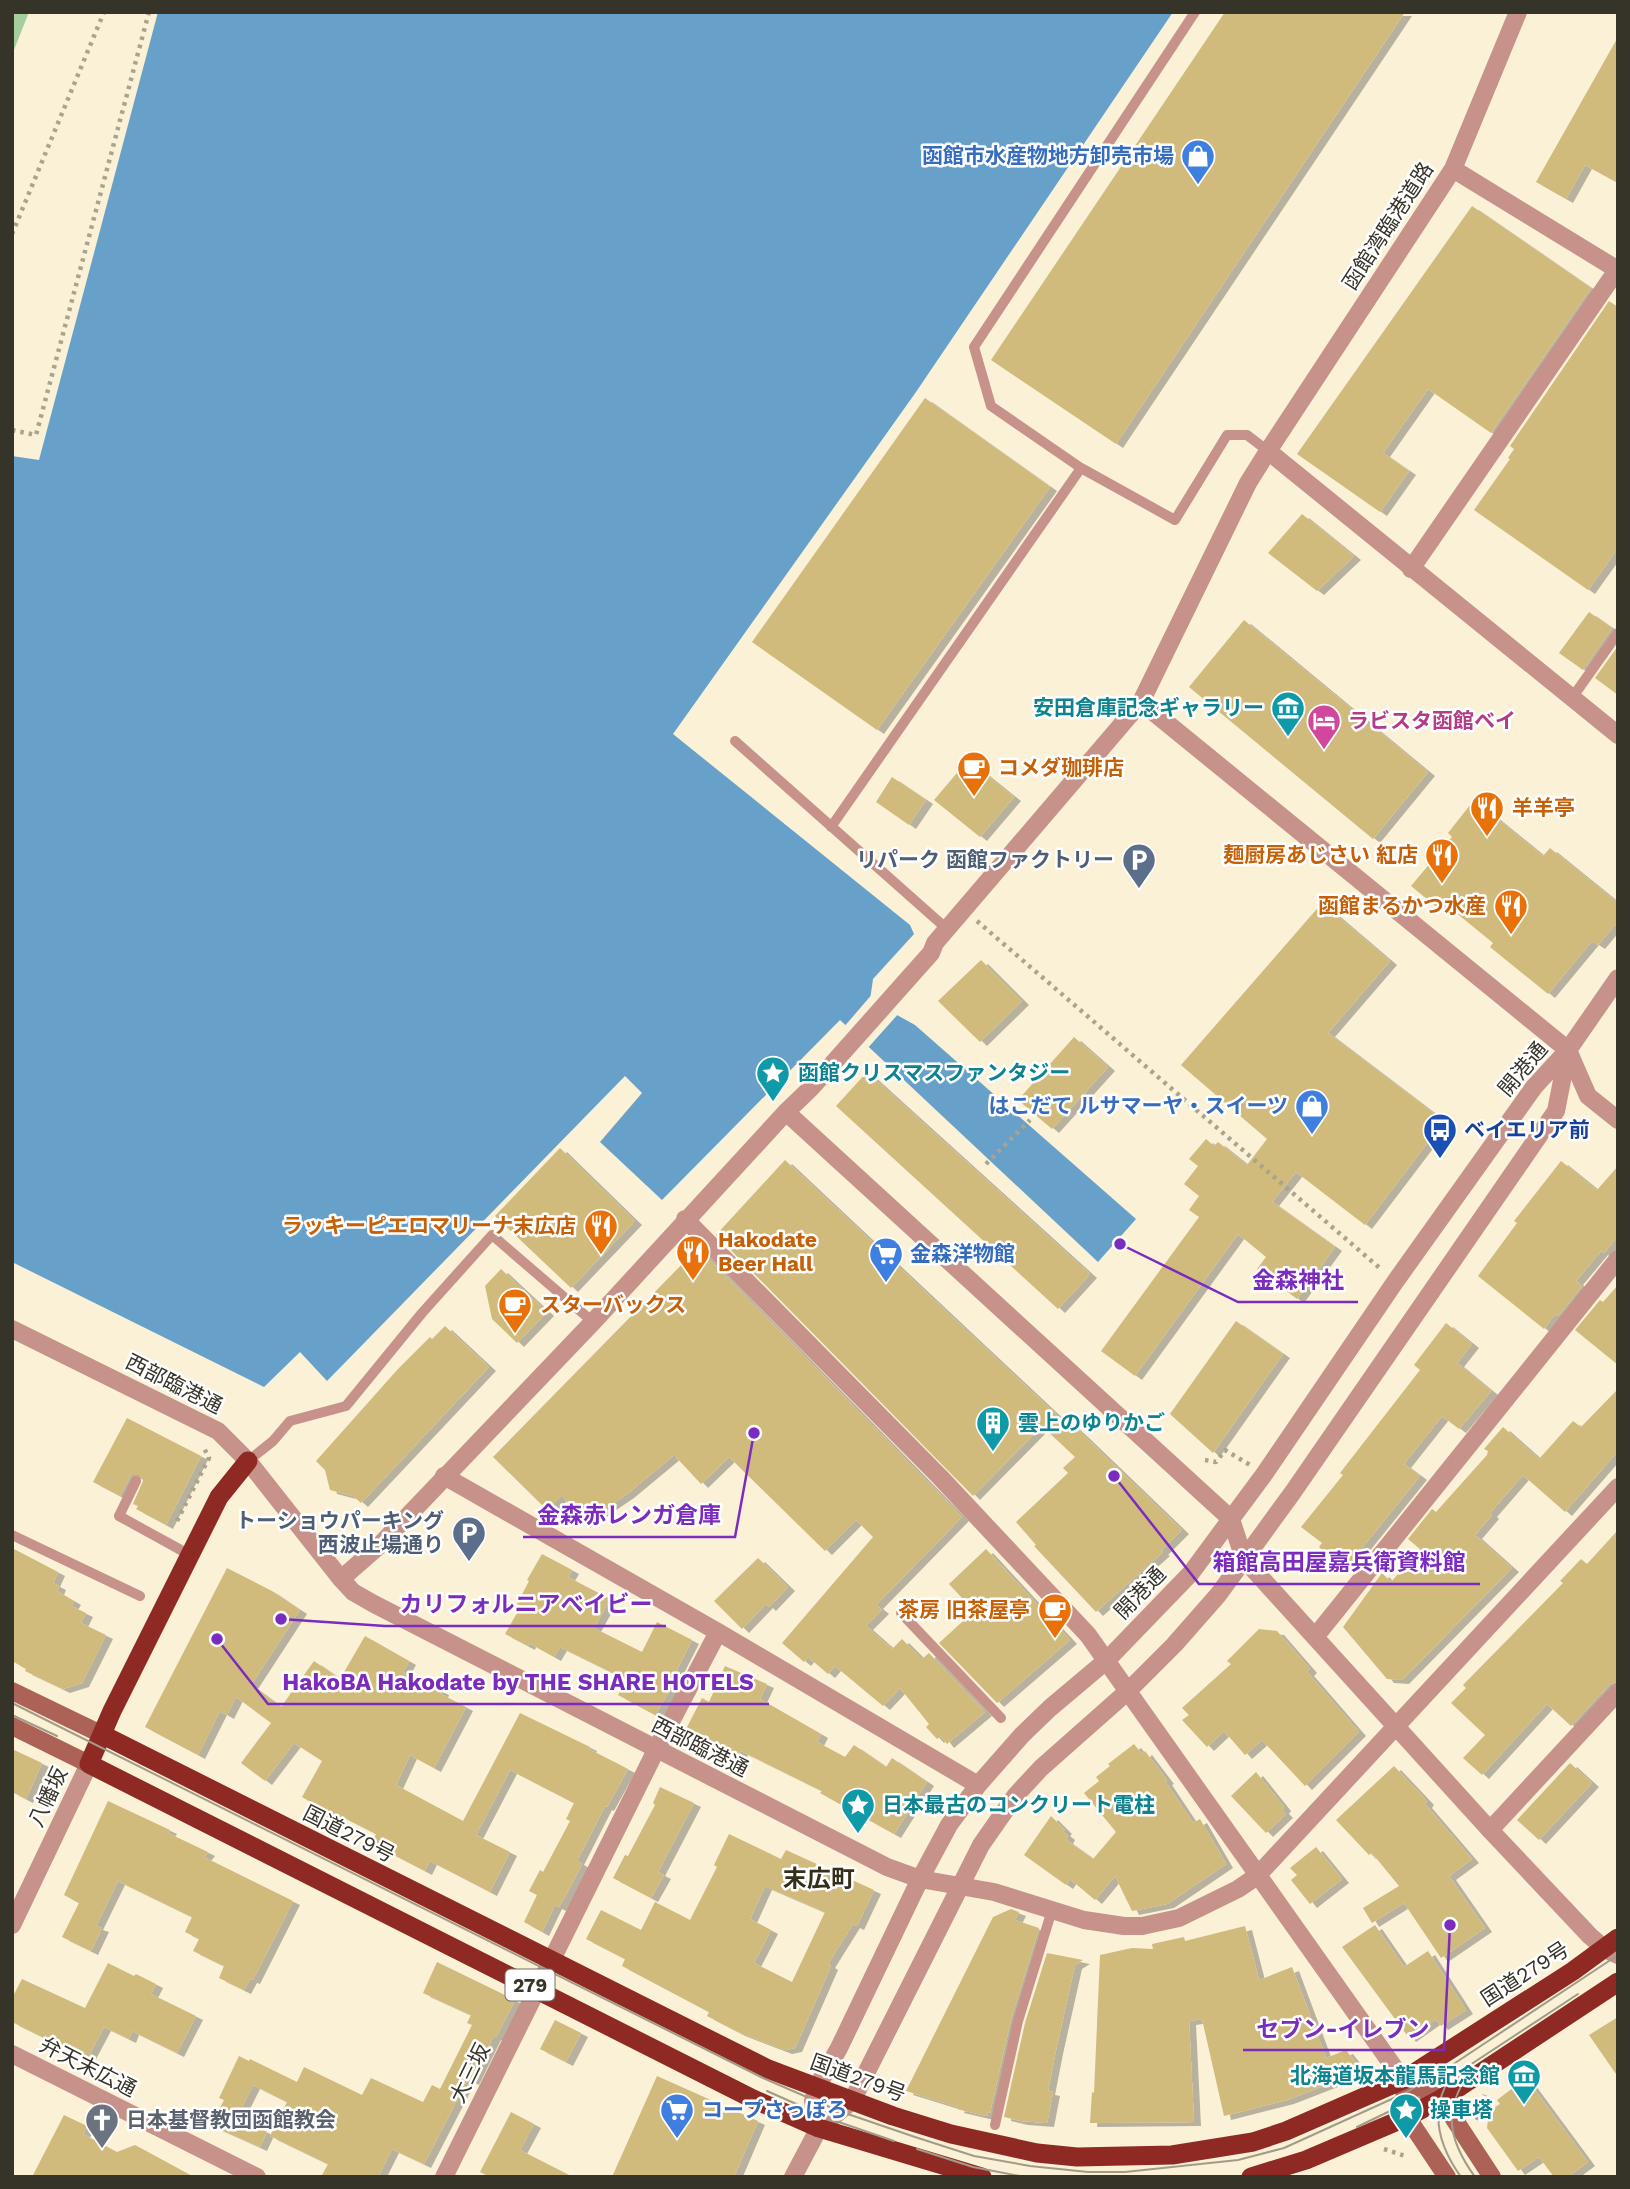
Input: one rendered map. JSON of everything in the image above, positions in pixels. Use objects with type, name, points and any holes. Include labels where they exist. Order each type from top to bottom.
[{"type":"highway","points":[[89,1765],[219,1497],[248,1461]]},
{"type":"highway","name":"国道279号","points":[[103,1735],[768,2068],[893,2116],[989,2143],[1037,2153],[1077,2157],[1172,2155],[1253,2142],[1286,2131],[1403,2080],[1613,1947]]},
{"type":"highway","name":"279","points":[[89,1765],[741,2093],[819,2128],[982,2177]]},
{"type":"highway","points":[[1251,2177],[1306,2160],[1407,2117],[1441,2099],[1618,1982]]},
{"type":"main road","points":[[12,1692],[103,1735]]},
{"type":"main road","points":[[12,1726],[89,1765]]},
{"type":"main road","points":[[1403,2080],[1441,2099],[1492,2177]]},
{"type":"main road","points":[[1403,2080],[1407,2117],[1447,2177]]},
{"type":"street","name":"函館湾臨港道路","points":[[341,1579],[381,1544],[811,1088],[1141,702],[1248,483],[1453,169],[1518,12]]},
{"type":"street","points":[[1411,569],[1618,270],[1453,169]]},
{"type":"street","points":[[1268,451],[1618,735]]},
{"type":"street","points":[[1141,702],[1568,1050],[1588,1096],[1618,1120]]},
{"type":"street","points":[[1568,1050],[1618,978]]},
{"type":"street","name":"開港通","points":[[817,2087],[839,2048],[920,1879],[949,1825],[978,1784],[1050,1708],[1107,1660],[1191,1573],[1534,1087],[1568,1050]]},
{"type":"street","name":"開港通","points":[[819,2128],[852,2101],[981,1845],[1016,1795],[1041,1768],[1128,1691],[1218,1595],[1293,1492],[1556,1111],[1568,1050]]},
{"type":"street","points":[[786,1112],[1231,1519],[1244,1559],[1590,1936],[1613,1947]]},
{"type":"street","points":[[685,1219],[940,1477],[1088,1635],[1403,2080]]},
{"type":"street","points":[[1315,1637],[1618,1259]]},
{"type":"street","name":"西部臨港通","points":[[12,1329],[218,1431],[248,1461],[341,1579],[353,1592],[374,1604],[887,1867],[920,1879],[994,1892],[1108,1925],[1142,1926],[1160,1923],[1197,1910],[1257,1876],[1618,1487]]},
{"type":"street","points":[[444,1476],[978,1784]]},
{"type":"street","name":"大三坂","points":[[444,2177],[656,1750],[718,1632]]},
{"type":"street","points":[[1490,1830],[1618,1692]]},
{"type":"street","name":"八幡坂","points":[[12,1925],[89,1765]]},
{"type":"street","name":"弁天末広通","points":[[12,2054],[257,2177]]},
{"type":"street","points":[[793,2177],[819,2128],[813,2101],[817,2087]]},
{"type":"lane","points":[[1195,12],[974,347],[992,406],[1081,468],[1175,520],[1227,435],[1247,435],[1268,451]]},
{"type":"lane","points":[[831,827],[1081,468]]},
{"type":"lane","points":[[1572,698],[1618,633]]},
{"type":"lane","points":[[735,741],[831,827],[938,942]]},
{"type":"lane","points":[[248,1461],[273,1441],[290,1421],[346,1406],[422,1313],[492,1235],[593,1322]]},
{"type":"lane","points":[[136,1481],[119,1516],[190,1555]]},
{"type":"lane","points":[[12,1535],[140,1596]]},
{"type":"lane","points":[[901,1613],[1001,1718]]},
{"type":"lane","points":[[995,2125],[1018,2021],[1052,1910]]},
{"type":"path","points":[[12,234],[104,12]]},
{"type":"path","points":[[12,430],[36,435],[149,12]]},
{"type":"path","points":[[964,910],[1362,1250],[1395,1282]]},
{"type":"path","points":[[987,1163],[1029,1121]]},
{"type":"path","points":[[177,1521],[209,1458],[206,1449],[198,1445]]},
{"type":"path","points":[[1205,1460],[1216,1462],[1225,1450],[1252,1466]]},
{"type":"green space","points":[[12,12],[29,12],[12,55]]},
{"type":"water","points":[[158,12],[1173,12],[916,392],[673,734],[910,925],[914,934],[873,979],[870,1000],[915,1025],[1136,1219],[1098,1262],[840,1020],[662,1200],[600,1142],[642,1093],[625,1076],[327,1381],[300,1352],[264,1387],[12,1262],[12,456],[39,460]]},
{"type":"pier","points":[[874,992],[874,998],[900,1012],[866,1050],[843,1028]]},
{"type":"building","name":"函館市水産物地方卸売市場","points":[[1225,12],[1405,12],[1116,444],[991,360]]},
{"type":"building","points":[[1618,37],[1618,183],[1585,165],[1566,199],[1536,182]]},
{"type":"building","points":[[1472,206],[1591,288],[1491,433],[1428,389],[1383,453],[1409,471],[1380,512],[1297,454]]},
{"type":"building","points":[[1609,301],[1618,307],[1618,548],[1588,590],[1474,510],[1510,459],[1508,458],[1514,449],[1510,446]]},
{"type":"building","points":[[925,398],[1050,487],[877,730],[752,642]]},
{"type":"building","points":[[1302,514],[1354,556],[1317,591],[1268,553]]},
{"type":"building","points":[[1589,612],[1612,628],[1583,670],[1559,653]]},
{"type":"building","points":[[1244,620],[1428,772],[1373,839],[1189,687]]},
{"type":"building","points":[[1618,646],[1618,695],[1595,678]]},
{"type":"building","name":"コメダ珈琲店","points":[[968,760],[1014,797],[980,837],[934,800]]},
{"type":"building","points":[[892,777],[926,800],[909,825],[876,802]]},
{"type":"building","points":[[1474,800],[1543,856],[1550,848],[1618,903],[1618,921],[1598,945],[1592,941],[1548,994],[1490,947],[1493,943],[1443,902],[1438,908],[1411,886],[1452,837],[1448,833]]},
{"type":"building","points":[[1322,903],[1390,961],[1328,1033],[1444,1121],[1365,1225],[1296,1172],[1272,1202],[1335,1247],[1297,1299],[1257,1269],[1266,1257],[1238,1234],[1135,1376],[1101,1351],[1199,1217],[1189,1210],[1199,1196],[1184,1184],[1198,1166],[1189,1159],[1206,1139],[1214,1146],[1218,1142],[1247,1165],[1267,1139],[1181,1065]]},
{"type":"building","points":[[981,960],[1022,1001],[980,1042],[938,1001]]},
{"type":"building","points":[[1074,1037],[1108,1067],[1052,1129],[1018,1100]]},
{"type":"building","points":[[867,1072],[1090,1274],[1058,1309],[836,1106]]},
{"type":"building","points":[[560,1148],[635,1221],[571,1288],[495,1216]]},
{"type":"building","points":[[785,1160],[1182,1530],[1161,1551],[1163,1552],[1096,1612],[1034,1546],[1036,1545],[1016,1522],[1068,1473],[1063,1468],[1075,1457],[1042,1426],[973,1496],[716,1235]]},
{"type":"building","points":[[1561,1161],[1597,1190],[1618,1166],[1618,1236],[1604,1253],[1601,1251],[1576,1281],[1582,1286],[1544,1329],[1478,1276],[1517,1223],[1514,1221]]},
{"type":"building","points":[[701,1251],[962,1517],[876,1605],[882,1610],[866,1626],[892,1649],[902,1639],[922,1659],[929,1653],[985,1712],[947,1744],[941,1736],[937,1739],[926,1727],[929,1724],[900,1688],[883,1706],[835,1666],[828,1674],[808,1657],[804,1662],[782,1643],[873,1537],[856,1520],[825,1551],[729,1457],[701,1484],[674,1455],[627,1494],[583,1524],[562,1495],[547,1510],[493,1457],[694,1252],[698,1255]]},
{"type":"building","points":[[501,1269],[547,1312],[517,1343],[492,1319],[485,1286]]},
{"type":"building","points":[[1618,1285],[1618,1365],[1575,1330],[1600,1300],[1603,1302]]},
{"type":"building","points":[[1236,1321],[1283,1354],[1213,1453],[1170,1414]]},
{"type":"building","points":[[1446,1323],[1472,1344],[1457,1363],[1491,1391],[1459,1429],[1442,1416],[1404,1464],[1420,1476],[1345,1569],[1319,1547],[1322,1543],[1301,1527],[1420,1370],[1414,1365]]},
{"type":"building","points":[[445,1326],[489,1367],[361,1503],[353,1496],[330,1490],[325,1470],[316,1461],[398,1369]]},
{"type":"building","points":[[1618,1389],[1618,1451],[1565,1512],[1523,1475],[1475,1535],[1512,1568],[1402,1680],[1387,1679],[1343,1627],[1382,1573],[1391,1582],[1420,1549],[1408,1539],[1432,1509],[1436,1512],[1487,1455],[1488,1451],[1484,1449],[1503,1427],[1539,1459],[1573,1421],[1581,1427]]},
{"type":"building","points":[[127,1418],[201,1456],[166,1525],[136,1509],[138,1506],[133,1504],[143,1481],[140,1475],[131,1475],[120,1496],[93,1482]]},
{"type":"building","points":[[1618,1530],[1618,1681],[1610,1684],[1571,1726],[1547,1704],[1482,1775],[1463,1758],[1485,1735],[1451,1703],[1466,1688],[1463,1685],[1563,1583],[1560,1581],[1581,1559],[1587,1564]]},
{"type":"building","points":[[12,1548],[58,1572],[53,1583],[59,1586],[57,1591],[74,1601],[71,1606],[86,1613],[81,1623],[106,1635],[82,1683],[63,1689],[25,1671],[26,1669],[12,1661]]},
{"type":"building","points":[[986,1549],[1070,1640],[997,1703],[939,1643],[974,1611],[949,1584]]},
{"type":"building","points":[[542,1554],[572,1570],[568,1577],[610,1599],[594,1628],[642,1652],[657,1622],[692,1640],[670,1683],[673,1685],[655,1715],[618,1695],[627,1680],[560,1647],[554,1657],[505,1634],[521,1606],[517,1604]]},
{"type":"building","points":[[758,1558],[788,1587],[769,1607],[766,1604],[742,1629],[714,1601]]},
{"type":"building","points":[[227,1568],[272,1591],[300,1610],[251,1685],[281,1707],[314,1661],[340,1679],[365,1636],[409,1661],[403,1672],[442,1691],[441,1694],[466,1707],[434,1768],[410,1755],[396,1785],[463,1821],[520,1713],[628,1769],[607,1807],[605,1806],[577,1861],[582,1864],[567,1893],[559,1907],[555,1905],[542,1932],[524,1922],[537,1895],[529,1891],[540,1870],[543,1872],[570,1821],[566,1819],[574,1803],[510,1770],[476,1835],[510,1852],[490,1892],[430,1861],[425,1871],[371,1843],[376,1834],[335,1813],[331,1820],[314,1811],[317,1806],[302,1797],[322,1761],[294,1743],[265,1781],[241,1763],[271,1723],[236,1697],[227,1715],[220,1711],[198,1755],[145,1727]]},
{"type":"building","points":[[1259,1629],[1277,1631],[1310,1669],[1307,1672],[1359,1732],[1305,1786],[1262,1740],[1245,1755],[1224,1731],[1207,1747],[1182,1720],[1189,1715],[1182,1708],[1231,1664],[1227,1661]]},
{"type":"building","points":[[725,1666],[767,1684],[760,1699],[821,1734],[817,1742],[845,1757],[854,1745],[886,1767],[892,1758],[927,1782],[894,1834],[820,1793],[822,1791],[741,1751],[738,1757],[686,1729],[702,1698],[709,1702]]},
{"type":"building","points":[[1134,1744],[1142,1754],[1145,1751],[1167,1780],[1165,1781],[1193,1823],[1200,1819],[1226,1864],[1167,1904],[1132,1911],[1115,1876],[1095,1900],[1070,1879],[1066,1885],[1024,1855],[1051,1816],[1065,1830],[1063,1832],[1068,1836],[1066,1840],[1093,1859],[1116,1832],[1084,1793],[1099,1781],[1096,1777],[1110,1766],[1108,1764]]},
{"type":"building","points":[[12,1749],[42,1763],[26,1799],[12,1792]]},
{"type":"building","points":[[1570,1763],[1592,1783],[1539,1840],[1517,1820]]},
{"type":"building","points":[[1394,1766],[1427,1801],[1425,1804],[1472,1859],[1449,1876],[1485,1928],[1441,1958],[1404,1903],[1372,1923],[1363,1908],[1399,1886],[1372,1853],[1369,1855],[1336,1820]]},
{"type":"building","points":[[1256,1772],[1284,1807],[1282,1810],[1286,1814],[1266,1833],[1231,1796]]},
{"type":"building","points":[[660,1787],[694,1803],[658,1872],[664,1875],[651,1898],[613,1878],[655,1805],[653,1803]]},
{"type":"building","points":[[108,1801],[170,1830],[168,1833],[208,1852],[204,1857],[293,1901],[253,1980],[250,1979],[244,1990],[219,1978],[224,1966],[193,1951],[199,1939],[185,1932],[192,1917],[118,1881],[96,1926],[102,1928],[91,1951],[62,1937],[79,1903],[64,1895]]},
{"type":"building","points":[[729,1834],[781,1859],[786,1850],[874,1890],[857,1926],[853,1924],[828,1964],[831,1966],[795,2048],[785,2050],[738,2032],[707,2016],[709,2012],[622,1966],[625,1959],[586,1939],[601,1910],[641,1930],[655,1902],[690,1920],[717,1867],[714,1865]],"holes":[[[765,1886],[825,1912],[792,1982],[754,1963],[771,1930],[750,1919]]]},
{"type":"building","points":[[1316,1847],[1342,1879],[1310,1904],[1291,1880],[1297,1875],[1290,1868]]},
{"type":"building","points":[[1011,1909],[1019,1912],[1015,1920],[1039,1928],[1011,2019],[990,2113],[988,2112],[987,2116],[957,2109],[958,2107],[906,2091],[993,1917]]},
{"type":"building","points":[[1375,1925],[1404,1967],[1428,1951],[1466,2010],[1441,2026],[1436,2019],[1409,2038],[1342,1947]]},
{"type":"building","points":[[1245,1926],[1259,1980],[1292,1967],[1326,2058],[1346,2050],[1356,2063],[1354,2074],[1287,2100],[1224,2116],[1202,2019],[1189,2021],[1194,2122],[1090,2123],[1092,2092],[1094,2093],[1100,1955],[1132,1948],[1153,1949],[1152,1944],[1184,1937],[1185,1941]]},
{"type":"building","points":[[1047,1953],[1083,1960],[1075,1965],[1056,2050],[1048,2091],[1053,2092],[1047,2123],[1021,2121],[1004,2117],[1025,2023]]},
{"type":"building","points":[[437,1962],[515,2000],[472,2081],[468,2079],[424,2164],[392,2149],[378,2177],[321,2177],[328,2164],[270,2136],[287,2102],[253,2085],[237,2117],[267,2132],[260,2147],[211,2125],[224,2100],[219,2098],[239,2056],[297,2082],[304,2067],[362,2095],[371,2078],[423,2102],[432,2085],[440,2089],[472,2025],[467,2023],[471,2015],[423,1993]]},
{"type":"building","points":[[108,1963],[156,1984],[151,1994],[196,2016],[177,2053],[132,2031],[129,2039],[104,2027],[87,2059],[12,2022],[12,1998],[22,1979],[85,2008]]},
{"type":"building","points":[[1618,2017],[1618,2077],[1589,2035]]},
{"type":"building","points":[[555,2020],[581,2033],[566,2062],[540,2049]]},
{"type":"building","points":[[657,2076],[758,2121],[734,2177],[612,2177]]},
{"type":"building","points":[[1526,2078],[1588,2162],[1568,2177],[1554,2177],[1539,2157],[1518,2171],[1487,2128],[1489,2111],[1500,2104],[1497,2100]]},
{"type":"building","points":[[511,2112],[534,2124],[520,2150],[573,2177],[490,2177],[480,2172]]},
{"type":"building","points":[[64,2115],[87,2126],[83,2134],[117,2152],[135,2145],[194,2177],[32,2177]]},
{"type":"tram line","points":[[12,1703],[763,2078],[839,2111],[915,2137],[974,2156],[1030,2166],[1088,2172],[1125,2172],[1238,2160],[1284,2148],[1405,2093],[1449,2067],[1618,1955]]},
{"type":"tram line","points":[[12,1715],[57,1736]]},
{"type":"tram line","points":[[1444,2082],[1578,1994]]},
{"type":"tram line","points":[[1473,2068],[1456,2096],[1452,2123],[1459,2149],[1475,2177]]},
{"type":"tram line","points":[[1452,2074],[1440,2101],[1439,2127],[1447,2152],[1461,2177]]},
{"type":"tram line","points":[[767,2091],[830,2119],[894,2141]]},
{"type":"tram line","points":[[1357,2127],[1419,2097]]},
{"type":"tram line","points":[[917,2149],[973,2167],[1025,2177]]},
{"type":"place","name":"函館市水産物地方卸売市場","points":[[1198,186]]},
{"type":"place","name":"安田倉庫記念ギャラリー","points":[[1288,738]]},
{"type":"place","name":"ラビスタ函館ベイ","points":[[1324,751]]},
{"type":"place","name":"コメダ珈琲店","points":[[974,798]]},
{"type":"place","name":"羊羊亭","points":[[1487,838]]},
{"type":"place","name":"麺厨房あじさい 紅店","points":[[1442,885]]},
{"type":"place","name":"リパーク 函館ファクトリー","points":[[1139,890]]},
{"type":"place","name":"函館まるかつ水産","points":[[1511,936]]},
{"type":"place","name":"函館クリスマスファンタジー","points":[[773,1103]]},
{"type":"place","name":"はこだて ルサマーヤ・スイーツ","points":[[1312,1136]]},
{"type":"place","name":"ベイエリア前","points":[[1440,1160]]},
{"type":"place","name":"金森神社","points":[[1120,1244]]},
{"type":"place","name":"ラッキーピエロマリーナ末広店","points":[[601,1256]]},
{"type":"place","name":"Hakodate Beer Hall","points":[[693,1282]]},
{"type":"place","name":"金森洋物館","points":[[886,1284]]},
{"type":"place","name":"スターバックス","points":[[515,1335]]},
{"type":"place","name":"金森赤レンガ倉庫","points":[[754,1433]]},
{"type":"place","name":"雲上のゆりかご","points":[[993,1453]]},
{"type":"place","name":"箱館高田屋嘉兵衛資料館","points":[[1114,1476]]},
{"type":"place","name":"トーショウパーキング 西波止場通り","points":[[469,1563]]},
{"type":"place","name":"カリフォルニアべイビー","points":[[281,1619]]},
{"type":"place","name":"HakoBA Hakodate by THE SHARE HOTELS","points":[[217,1639]]},
{"type":"place","name":"茶房 旧茶屋亭","points":[[1055,1640]]},
{"type":"place","name":"日本最古のコンクリート電柱","points":[[858,1835]]},
{"type":"place","name":"セブン-イレブン","points":[[1450,1925]]},
{"type":"place","name":"北海道坂本龍馬記念館","points":[[1524,2106]]},
{"type":"place","name":"コープさっぽろ","points":[[677,2140]]},
{"type":"place","name":"操車塔","points":[[1406,2140]]},
{"type":"place","name":"日本基督教団函館教会","points":[[102,2150]]},
{"type":"district","name":"末広町","points":[[819,1879]]}]
